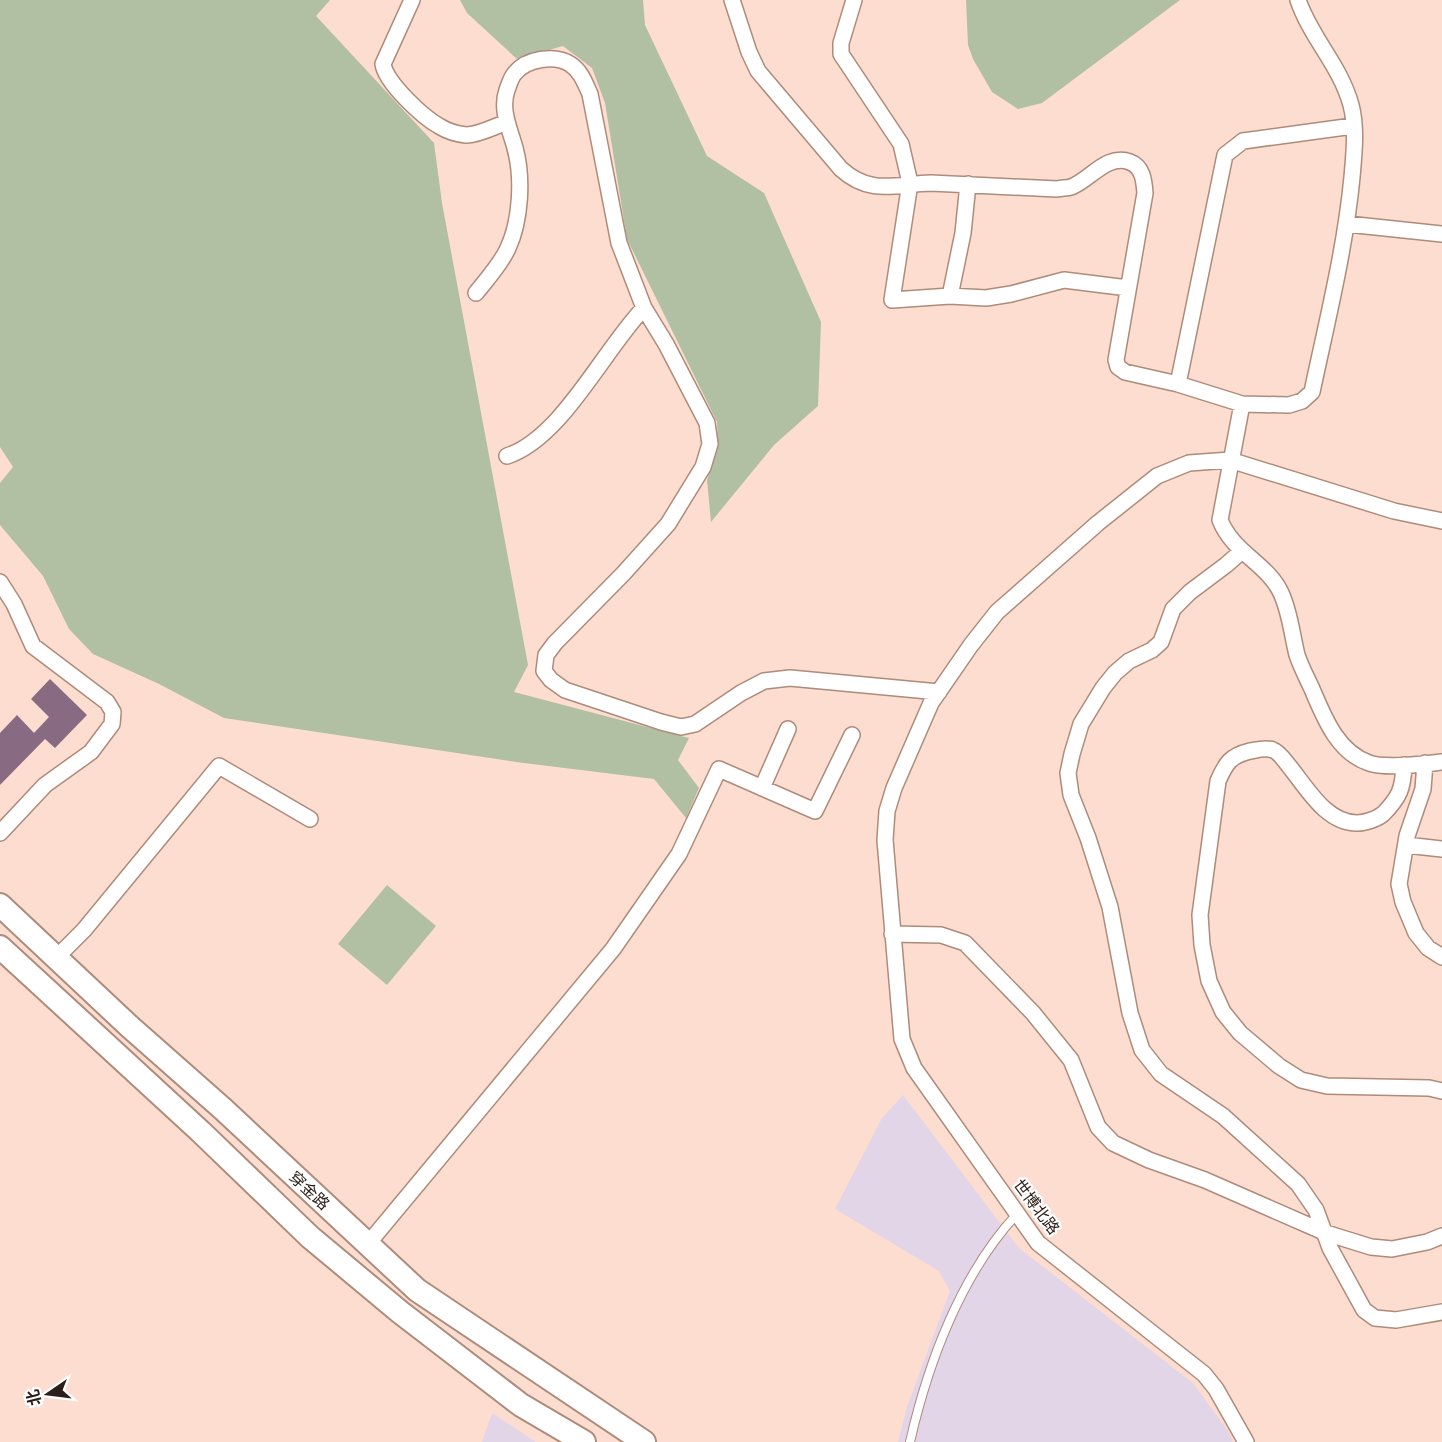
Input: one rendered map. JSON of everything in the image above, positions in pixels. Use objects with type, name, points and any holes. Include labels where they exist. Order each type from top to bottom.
[{"type":"main road","name":"穿金路","points":[[0,905],[417,1290],[644,1442]]},
{"type":"main road","name":"穿金路","points":[[0,947],[201,1132],[310,1238],[400,1312],[521,1405],[584,1442]]},
{"type":"street","points":[[412,0],[383,64],[388,78],[428,118],[453,132],[468,135],[507,122]]},
{"type":"street","points":[[732,0],[749,52],[758,70],[852,179],[888,188],[910,183],[1023,188],[1071,187],[1117,160],[1127,160],[1135,164],[1144,177],[1145,193],[1116,360],[1118,368],[1125,372],[1178,384],[1242,404],[1289,405],[1302,402],[1312,392],[1347,224],[1354,148],[1352,106],[1337,69],[1304,17],[1298,0]]},
{"type":"street","points":[[854,0],[841,43],[841,54],[901,144],[910,183],[892,300],[950,296],[986,298],[1064,280],[1128,288]]},
{"type":"street","points":[[476,293],[508,249],[521,190],[520,169],[504,114],[506,92],[514,73],[527,64],[559,59],[570,64],[582,75],[590,94],[619,243],[644,308],[666,344],[707,423],[710,444],[703,467],[668,524],[546,655],[544,671],[551,680],[565,690],[681,727],[695,724],[741,693],[764,681],[790,678],[939,692]]},
{"type":"street","points":[[1178,384],[1225,155],[1243,141],[1353,126]]},
{"type":"street","points":[[950,296],[963,233],[968,184]]},
{"type":"street","points":[[1347,224],[1442,234]]},
{"type":"street","points":[[507,456],[520,452],[554,423],[577,397],[631,322],[644,308]]},
{"type":"street","points":[[1242,404],[1220,520],[1225,534],[1266,573],[1281,592],[1298,658],[1324,718],[1340,743],[1352,754],[1370,763],[1404,765],[1442,762]]},
{"type":"street","points":[[1230,460],[1394,511],[1442,521]]},
{"type":"street","name":"世博北路","points":[[1230,460],[1189,463],[1157,476],[997,612],[970,645],[932,703],[894,788],[887,811],[885,840],[902,1040],[914,1068],[1038,1243],[1204,1374],[1222,1398],[1246,1442]]},
{"type":"street","points":[[1242,551],[1226,566],[1190,592],[1173,609],[1161,642],[1152,650],[1129,661],[1103,688],[1081,724],[1072,754],[1068,773],[1071,795],[1088,838],[1110,907],[1130,1013],[1142,1050],[1161,1074],[1223,1116],[1298,1184],[1316,1210],[1330,1248],[1364,1310],[1375,1318],[1396,1320],[1442,1312]]},
{"type":"street","points":[[0,582],[14,604],[33,646],[107,702],[113,712],[112,724],[91,752],[45,785],[0,833]]},
{"type":"street","points":[[762,788],[788,729]]},
{"type":"street","points":[[367,1245],[613,948],[679,854],[719,769],[815,811],[852,735]]},
{"type":"street","points":[[1404,765],[1403,787],[1381,816],[1363,823],[1348,823],[1328,813],[1285,760],[1273,750],[1259,749],[1240,754],[1226,763],[1216,792],[1200,915],[1202,945],[1209,981],[1223,1011],[1240,1033],[1279,1066],[1301,1080],[1326,1086],[1442,1091]]},
{"type":"street","points":[[1425,763],[1423,789],[1406,845],[1400,884],[1403,902],[1416,933],[1428,948],[1442,957]]},
{"type":"street","points":[[56,958],[84,930],[219,766],[310,819]]},
{"type":"street","points":[[1406,845],[1442,849]]},
{"type":"street","points":[[892,934],[941,935],[965,944],[1033,1013],[1071,1060],[1098,1127],[1113,1143],[1326,1233],[1371,1247],[1392,1249],[1427,1242],[1442,1236]]},
{"type":"lane","points":[[910,1442],[918,1405],[943,1336],[970,1281],[1000,1232],[1017,1214]]},
{"type":"shaded area","points":[[903,1095],[1019,1248],[1193,1383],[1228,1431],[1233,1442],[898,1442],[907,1407],[950,1291],[939,1271],[835,1209],[882,1118]]},
{"type":"shaded area","points":[[492,1413],[536,1442],[482,1442]]},
{"type":"green space","points":[[0,0],[330,0],[316,16],[434,143],[442,203],[528,665],[514,692],[689,738],[678,760],[699,788],[686,818],[654,779],[516,762],[224,718],[159,684],[93,654],[69,629],[43,576],[0,525],[0,483],[13,467],[0,447]]},
{"type":"green space","points":[[460,0],[643,0],[645,25],[707,156],[764,193],[821,322],[818,406],[774,445],[711,522],[707,480],[718,448],[717,422],[627,239],[605,103],[592,68],[563,46],[517,59],[467,13]]},
{"type":"green space","points":[[966,0],[1180,0],[1042,103],[1018,109],[992,92],[973,59],[968,45]]},
{"type":"green space","points":[[387,885],[436,926],[387,985],[338,944]]},
{"type":"building","points":[[50,679],[87,715],[55,748],[45,739],[0,785],[0,733],[17,715],[34,733],[49,717],[31,699]]}]
